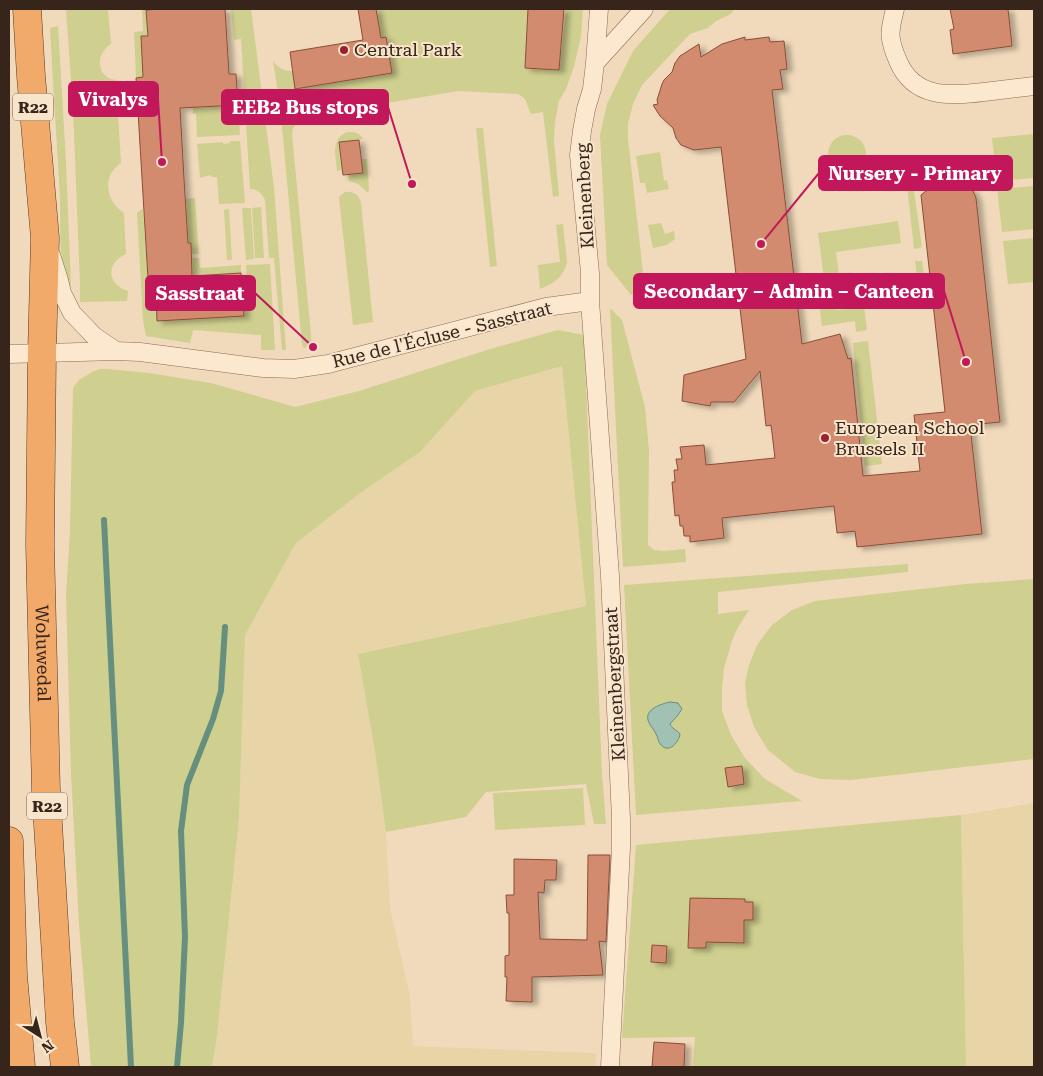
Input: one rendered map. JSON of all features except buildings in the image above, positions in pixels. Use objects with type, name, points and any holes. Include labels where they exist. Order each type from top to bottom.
[{"type":"highway","name":"R22","points":[[27,9],[30,76],[45,238]]},
{"type":"highway","name":"Woluwedal","points":[[45,238],[40,545],[46,791],[60,1022],[65,1067]]},
{"type":"highway","points":[[9,841],[13,975],[21,1067]]},
{"type":"street","name":"Kleinenberg","points":[[590,301],[590,273],[579,155],[596,63],[598,9]]},
{"type":"street","points":[[596,63],[644,9]]},
{"type":"street","points":[[895,9],[890,28],[891,46],[900,66],[913,83],[926,90],[945,95],[1034,86]]},
{"type":"street","points":[[45,238],[62,293],[72,312],[94,336],[116,351]]},
{"type":"street","name":"Rue de l'Écluse - Sasstraat","points":[[9,354],[140,352],[263,368],[294,369],[328,364],[546,307],[590,301]]},
{"type":"street","name":"Kleinenbergstraat","points":[[590,301],[610,576],[621,819],[610,1067]]},
{"type":"shaded area","points":[[562,366],[586,606],[358,654],[375,752],[386,832],[390,909],[410,995],[413,1046],[596,1053],[596,1067],[212,1067],[217,1036],[239,819],[245,635],[296,543],[363,491],[420,452],[475,391]]},
{"type":"shaded area","points":[[670,702],[678,703],[682,709],[670,724],[680,734],[679,737],[673,746],[667,748],[660,744],[648,716],[654,708]]},
{"type":"shaded area","points":[[1034,803],[1034,1067],[966,1067],[961,815]]},
{"type":"green space","points":[[66,9],[108,9],[111,44],[102,54],[100,65],[105,75],[116,80],[121,163],[110,175],[108,188],[113,202],[124,213],[126,254],[115,263],[111,273],[112,279],[116,284],[128,291],[127,301],[80,302],[73,109]]},
{"type":"green space","points":[[142,9],[147,9],[148,36],[141,37],[143,77],[136,78],[134,32],[143,31]]},
{"type":"green space","points":[[231,9],[251,9],[274,188],[286,350],[282,350],[274,258],[269,258],[265,200],[259,192],[250,189],[241,39],[234,40]]},
{"type":"green space","points":[[376,9],[528,9],[525,68],[559,70],[566,9],[583,9],[581,36],[574,67],[566,89],[559,101],[555,122],[554,140],[559,196],[553,197],[543,112],[531,114],[525,99],[518,94],[458,91],[310,116],[301,120],[293,128],[292,134],[312,346],[304,348],[302,345],[280,105],[273,61],[282,69],[293,71],[296,88],[391,73],[386,37],[381,38]]},
{"type":"green space","points":[[670,9],[734,9],[732,13],[716,21],[708,28],[690,34],[642,85],[633,104],[628,124],[628,139],[645,290],[641,294],[631,295],[607,265],[600,135],[607,104],[633,51]]},
{"type":"green space","points":[[58,26],[71,287],[64,268],[61,245],[50,28]]},
{"type":"green space","points":[[238,105],[240,135],[197,137],[196,114],[193,114],[193,108]]},
{"type":"green space","points":[[476,128],[483,128],[497,266],[490,267]]},
{"type":"green space","points":[[347,132],[354,132],[363,139],[339,142],[342,170],[337,171],[336,144],[338,139]]},
{"type":"green space","points":[[1034,134],[1034,178],[997,181],[992,138]]},
{"type":"green space","points":[[847,135],[860,141],[866,154],[860,167],[847,173],[834,167],[828,154],[834,141]]},
{"type":"green space","points":[[230,141],[240,141],[245,203],[219,204],[217,177],[212,177],[211,175],[200,178],[197,144],[223,142],[223,144],[230,143]]},
{"type":"green space","points":[[660,152],[664,181],[667,180],[669,189],[647,193],[645,183],[640,183],[636,156]]},
{"type":"green space","points":[[361,159],[367,159],[368,193],[358,184],[349,181],[348,175],[363,173]]},
{"type":"green space","points":[[940,172],[941,176],[926,180],[914,191],[922,247],[914,249],[906,176]]},
{"type":"green space","points":[[1034,186],[1034,229],[1002,232],[997,189]]},
{"type":"green space","points":[[345,192],[356,194],[361,203],[373,322],[353,325],[339,198]]},
{"type":"green space","points":[[195,198],[199,254],[191,254],[188,243],[186,199]]},
{"type":"green space","points":[[261,207],[264,258],[255,258],[252,208]]},
{"type":"green space","points":[[242,208],[251,208],[254,259],[246,260]]},
{"type":"green space","points":[[229,209],[232,260],[227,260],[224,210]]},
{"type":"green space","points":[[143,210],[149,295],[156,294],[243,303],[256,302],[256,289],[247,289],[246,265],[270,264],[275,350],[261,350],[261,335],[193,330],[190,343],[146,336],[143,321],[137,213]]},
{"type":"green space","points":[[898,221],[901,243],[836,252],[841,290],[834,291],[837,310],[864,306],[867,330],[856,332],[855,321],[822,326],[816,281],[824,279],[818,233]]},
{"type":"green space","points":[[661,223],[665,234],[674,231],[675,239],[667,245],[653,248],[648,225]]},
{"type":"green space","points":[[563,224],[566,267],[561,276],[540,289],[538,265],[560,262],[556,225]]},
{"type":"green space","points":[[1034,238],[1034,282],[1008,284],[1003,241]]},
{"type":"green space","points":[[191,258],[199,258],[200,268],[241,265],[241,273],[192,276]]},
{"type":"green space","points":[[915,261],[922,261],[927,298],[920,299]]},
{"type":"green space","points":[[610,308],[622,320],[645,407],[649,450],[648,545],[654,550],[685,549],[686,562],[623,567]]},
{"type":"green space","points":[[558,330],[584,335],[602,774],[606,824],[594,824],[586,784],[486,792],[466,817],[386,832],[375,752],[358,654],[586,606],[562,366],[475,391],[420,452],[363,491],[296,543],[245,635],[239,819],[217,1036],[212,1067],[91,1067],[79,925],[71,773],[66,595],[70,530],[73,388],[79,380],[92,372],[107,369],[149,373],[211,383],[295,407],[359,391],[490,349]]},
{"type":"green space","points":[[868,341],[882,464],[865,466],[853,343]]},
{"type":"green space","points":[[908,564],[908,572],[718,592],[718,614],[749,610],[737,629],[724,668],[722,711],[731,735],[745,758],[765,779],[802,801],[636,815],[624,585]]},
{"type":"green space","points":[[1034,579],[1034,759],[851,780],[820,779],[795,772],[768,750],[754,727],[747,705],[745,683],[749,665],[757,645],[772,625],[792,610],[815,601],[966,584]]},
{"type":"green space","points":[[583,788],[585,825],[495,830],[493,793]]},
{"type":"green space","points":[[961,815],[966,1067],[693,1067],[695,1037],[622,1038],[636,845]]},
{"type":"waterway","points":[[104,520],[131,1067]]},
{"type":"waterway","points":[[177,1067],[185,937],[181,831],[187,785],[213,719],[221,691],[225,627]]},
{"type":"place","name":"Central Park","points":[[344,50]]},
{"type":"place","name":"Vivalys","points":[[162,162]]},
{"type":"place","name":"EEB2 Bus stops","points":[[412,184]]},
{"type":"place","name":"Nursery - Primary","points":[[761,244]]},
{"type":"place","name":"Sasstraat","points":[[313,347]]},
{"type":"place","name":"Secondary – Admin – Canteen","points":[[966,362]]},
{"type":"place","name":"European School Brussels II","points":[[825,438]]}]
